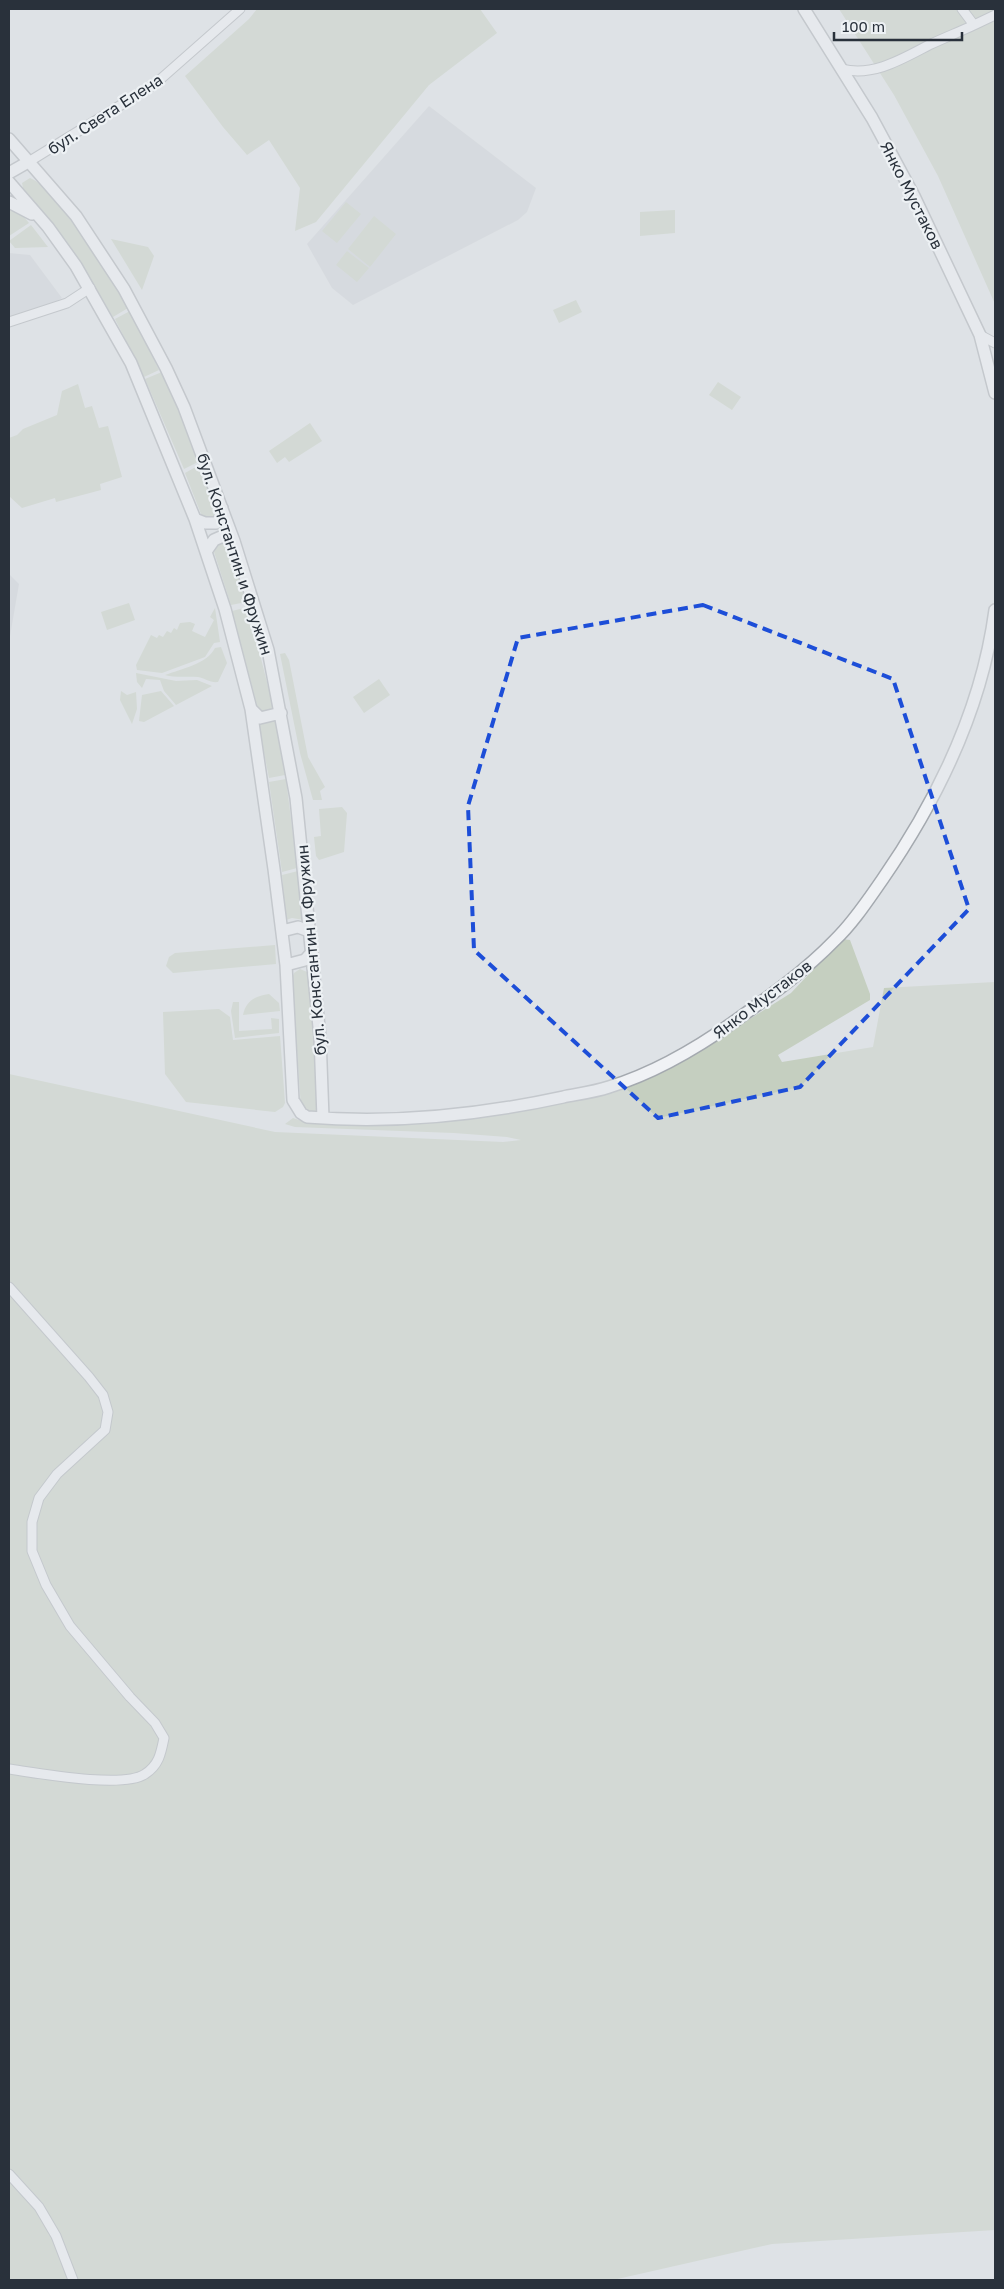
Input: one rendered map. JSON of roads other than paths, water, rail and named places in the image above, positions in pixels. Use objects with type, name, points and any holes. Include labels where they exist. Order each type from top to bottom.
[{"type":"street","name":"бул. Света Елена","points":[[9,173],[155,84],[240,9]]},
{"type":"street","name":"Янко Мустаков","points":[[804,9],[872,118],[914,196],[980,335],[995,393]]},
{"type":"street","points":[[962,9],[974,25]]},
{"type":"street","points":[[842,69],[856,72],[901,61],[930,45],[995,15]]},
{"type":"street","name":"бул. Константин и Фружин","points":[[9,138],[76,216],[124,288],[180,399],[234,542],[268,650],[296,798],[320,1037],[323,1118],[307,1117],[301,1113],[293,1100],[284,952]]},
{"type":"street","name":"бул. Константин и Фружин","points":[[9,182],[41,219],[90,288],[131,363],[207,550],[237,648],[251,709],[282,930]]},
{"type":"street","points":[[9,202],[41,219]]},
{"type":"street","points":[[9,322],[67,303],[90,288]]},
{"type":"street","points":[[980,335],[995,343]]},
{"type":"street","points":[[195,519],[205,523],[216,522],[220,518],[222,507]]},
{"type":"street","points":[[207,550],[214,540],[223,536],[234,542]]},
{"type":"street","name":"Янко Мустаков","points":[[323,1118],[382,1119],[479,1111],[521,1106],[610,1087],[663,1065],[703,1044],[788,983],[837,938],[873,892],[920,821],[951,759],[976,696],[988,651],[995,610]]},
{"type":"street","points":[[251,709],[260,718],[281,713]]},
{"type":"street","points":[[300,962],[288,957],[284,952],[282,930],[298,927],[309,930]]},
{"type":"street","points":[[286,965],[308,958],[312,952]]},
{"type":"street","points":[[9,1287],[90,1377],[103,1395],[108,1412],[105,1430],[57,1474],[39,1498],[32,1522],[32,1551],[46,1585],[70,1626],[130,1697],[155,1723],[164,1738],[160,1760],[145,1774],[122,1780],[66,1777],[9,1769]]},
{"type":"street","points":[[9,2174],[39,2207],[56,2236],[73,2280]]}]
